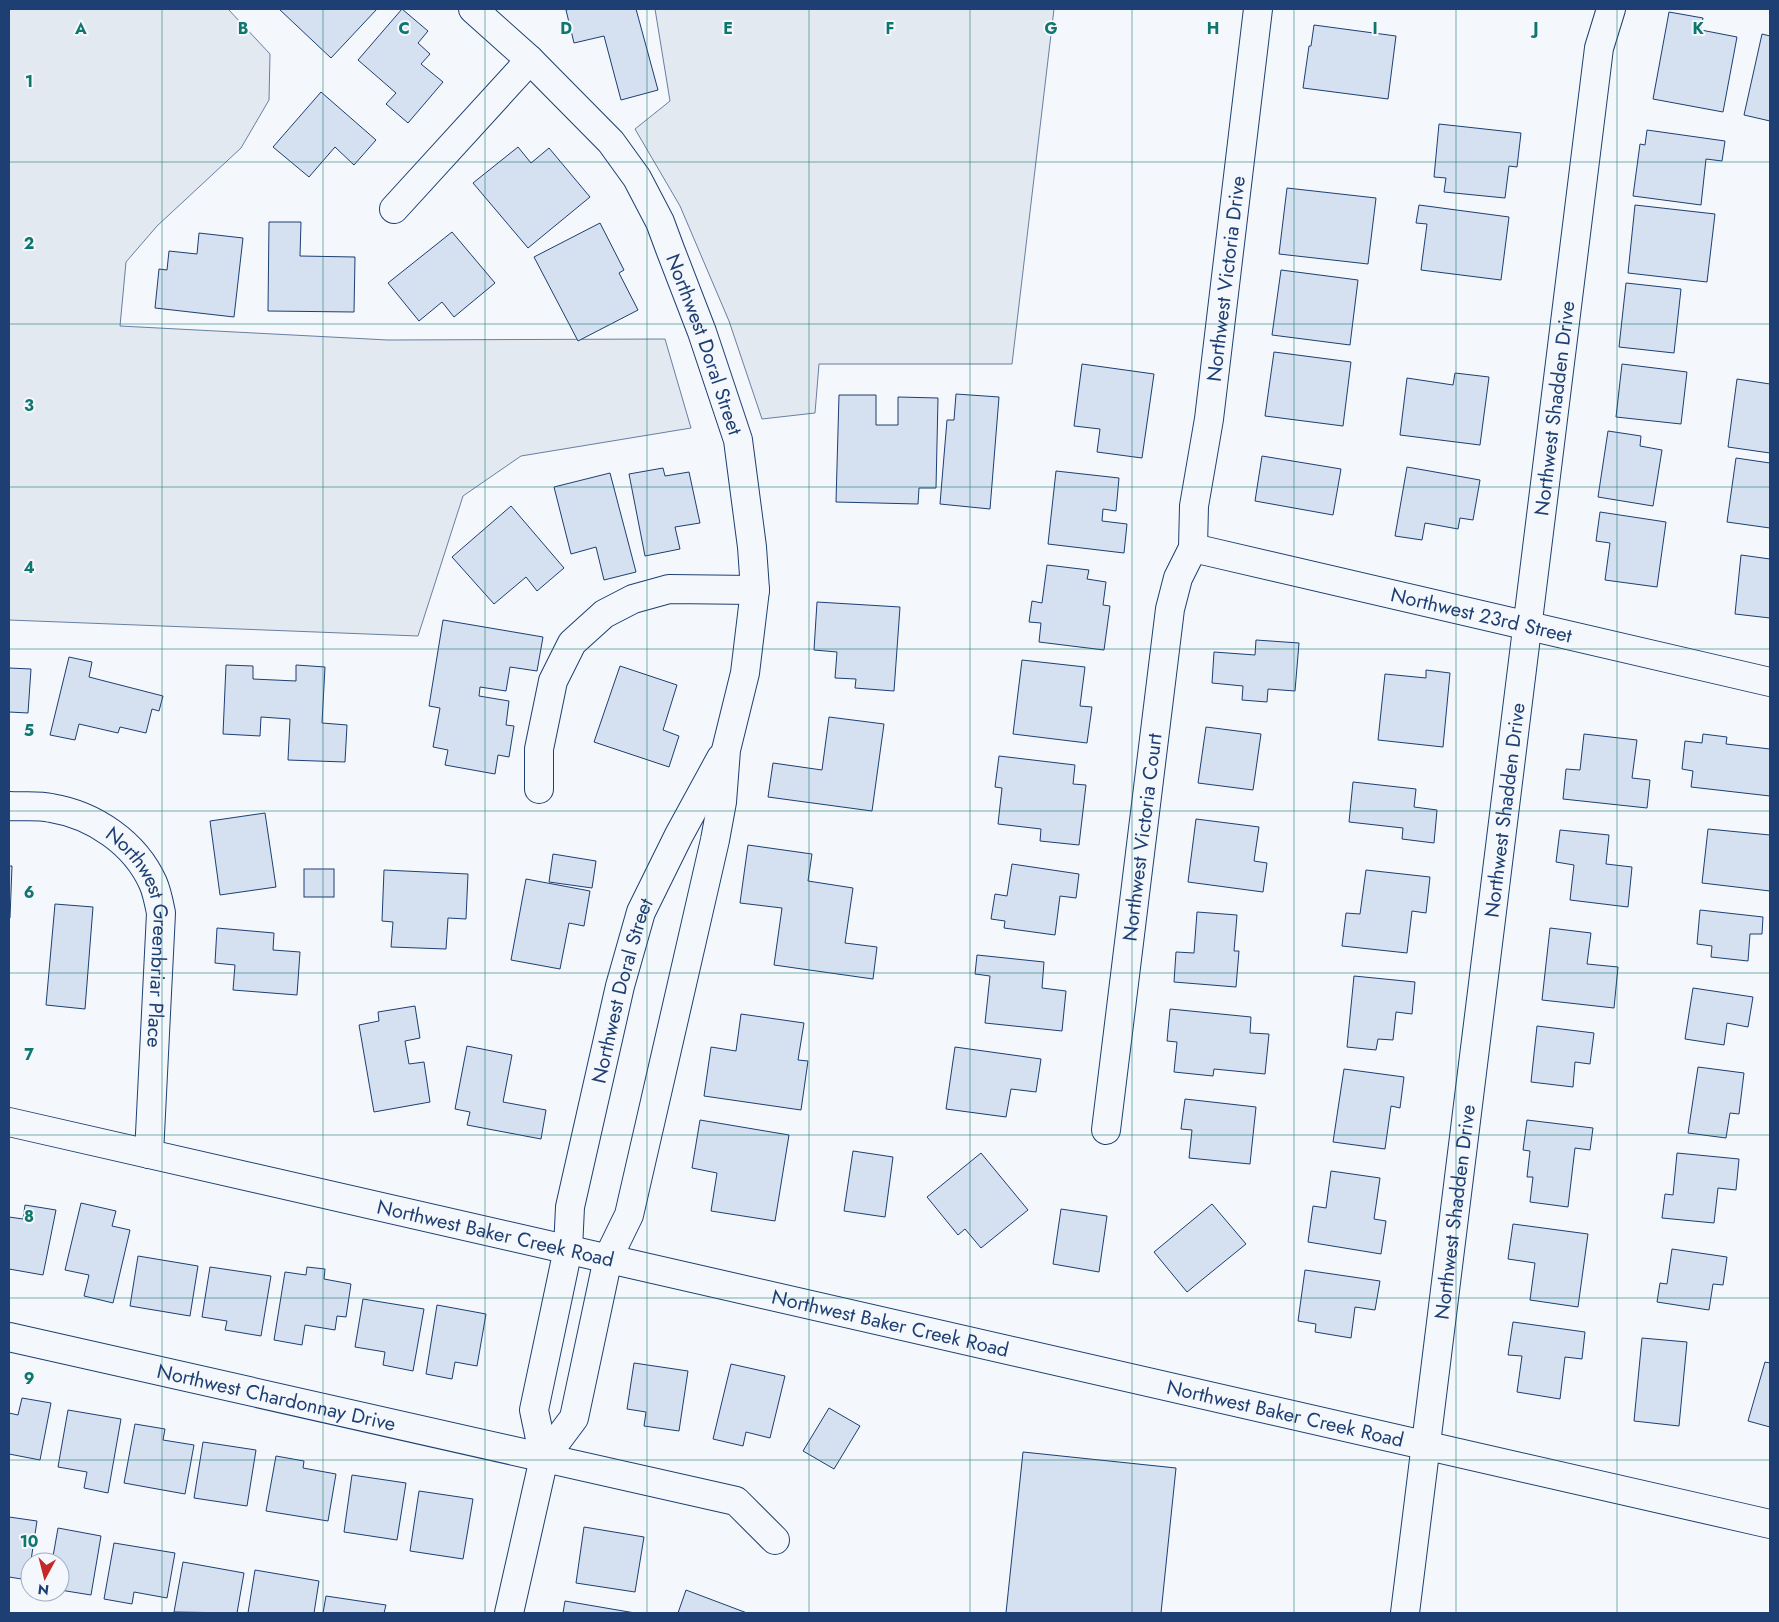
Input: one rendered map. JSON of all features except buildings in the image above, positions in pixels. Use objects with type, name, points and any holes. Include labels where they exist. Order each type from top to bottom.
[{"type":"street","name":"Northwest Doral Street","points":[[473,9],[530,60],[611,142],[637,178],[660,222],[702,332],[738,440],[752,547],[755,590],[745,673],[726,750],[722,802],[715,840],[629,1215],[608,1258],[574,1418],[544,1458]]},
{"type":"street","name":"Northwest Victoria Drive","points":[[1193,548],[1194,506],[1209,419],[1258,9]]},
{"type":"street","name":"Northwest Shadden Drive","points":[[1406,1613],[1598,48],[1612,9]]},
{"type":"street","points":[[394,209],[530,60]]},
{"type":"street","name":"Northwest 23rd Street","points":[[1193,548],[1770,682]]},
{"type":"street","name":"Northwest Victoria Court","points":[[1106,1130],[1170,609],[1178,578],[1193,548]]},
{"type":"street","points":[[539,789],[539,749],[552,681],[572,643],[604,614],[633,599],[669,589],[755,590]]},
{"type":"street","name":"Northwest Doral Street","points":[[544,1458],[534,1410],[568,1249],[570,1206],[620,986],[641,912],[679,835],[726,750]]},
{"type":"street","name":"Northwest Greenbriar Place","points":[[9,806],[50,807],[77,813],[102,826],[122,842],[143,864],[154,885],[161,913],[149,1154]]},
{"type":"street","name":"Northwest Baker Creek Road","points":[[9,1122],[1770,1524]]},
{"type":"street","name":"Northwest Chardonnay Drive","points":[[9,1337],[736,1501],[775,1540]]},
{"type":"street","points":[[509,1613],[544,1458]]},
{"type":"shaded area","points":[[9,9],[228,9],[270,54],[269,100],[241,148],[157,226],[126,262],[120,326],[388,340],[665,339],[691,428],[521,456],[463,496],[418,636],[9,620]]},
{"type":"shaded area","points":[[655,9],[1054,9],[1012,364],[819,364],[815,413],[762,419],[729,321],[680,206],[635,129],[670,101]]}]
